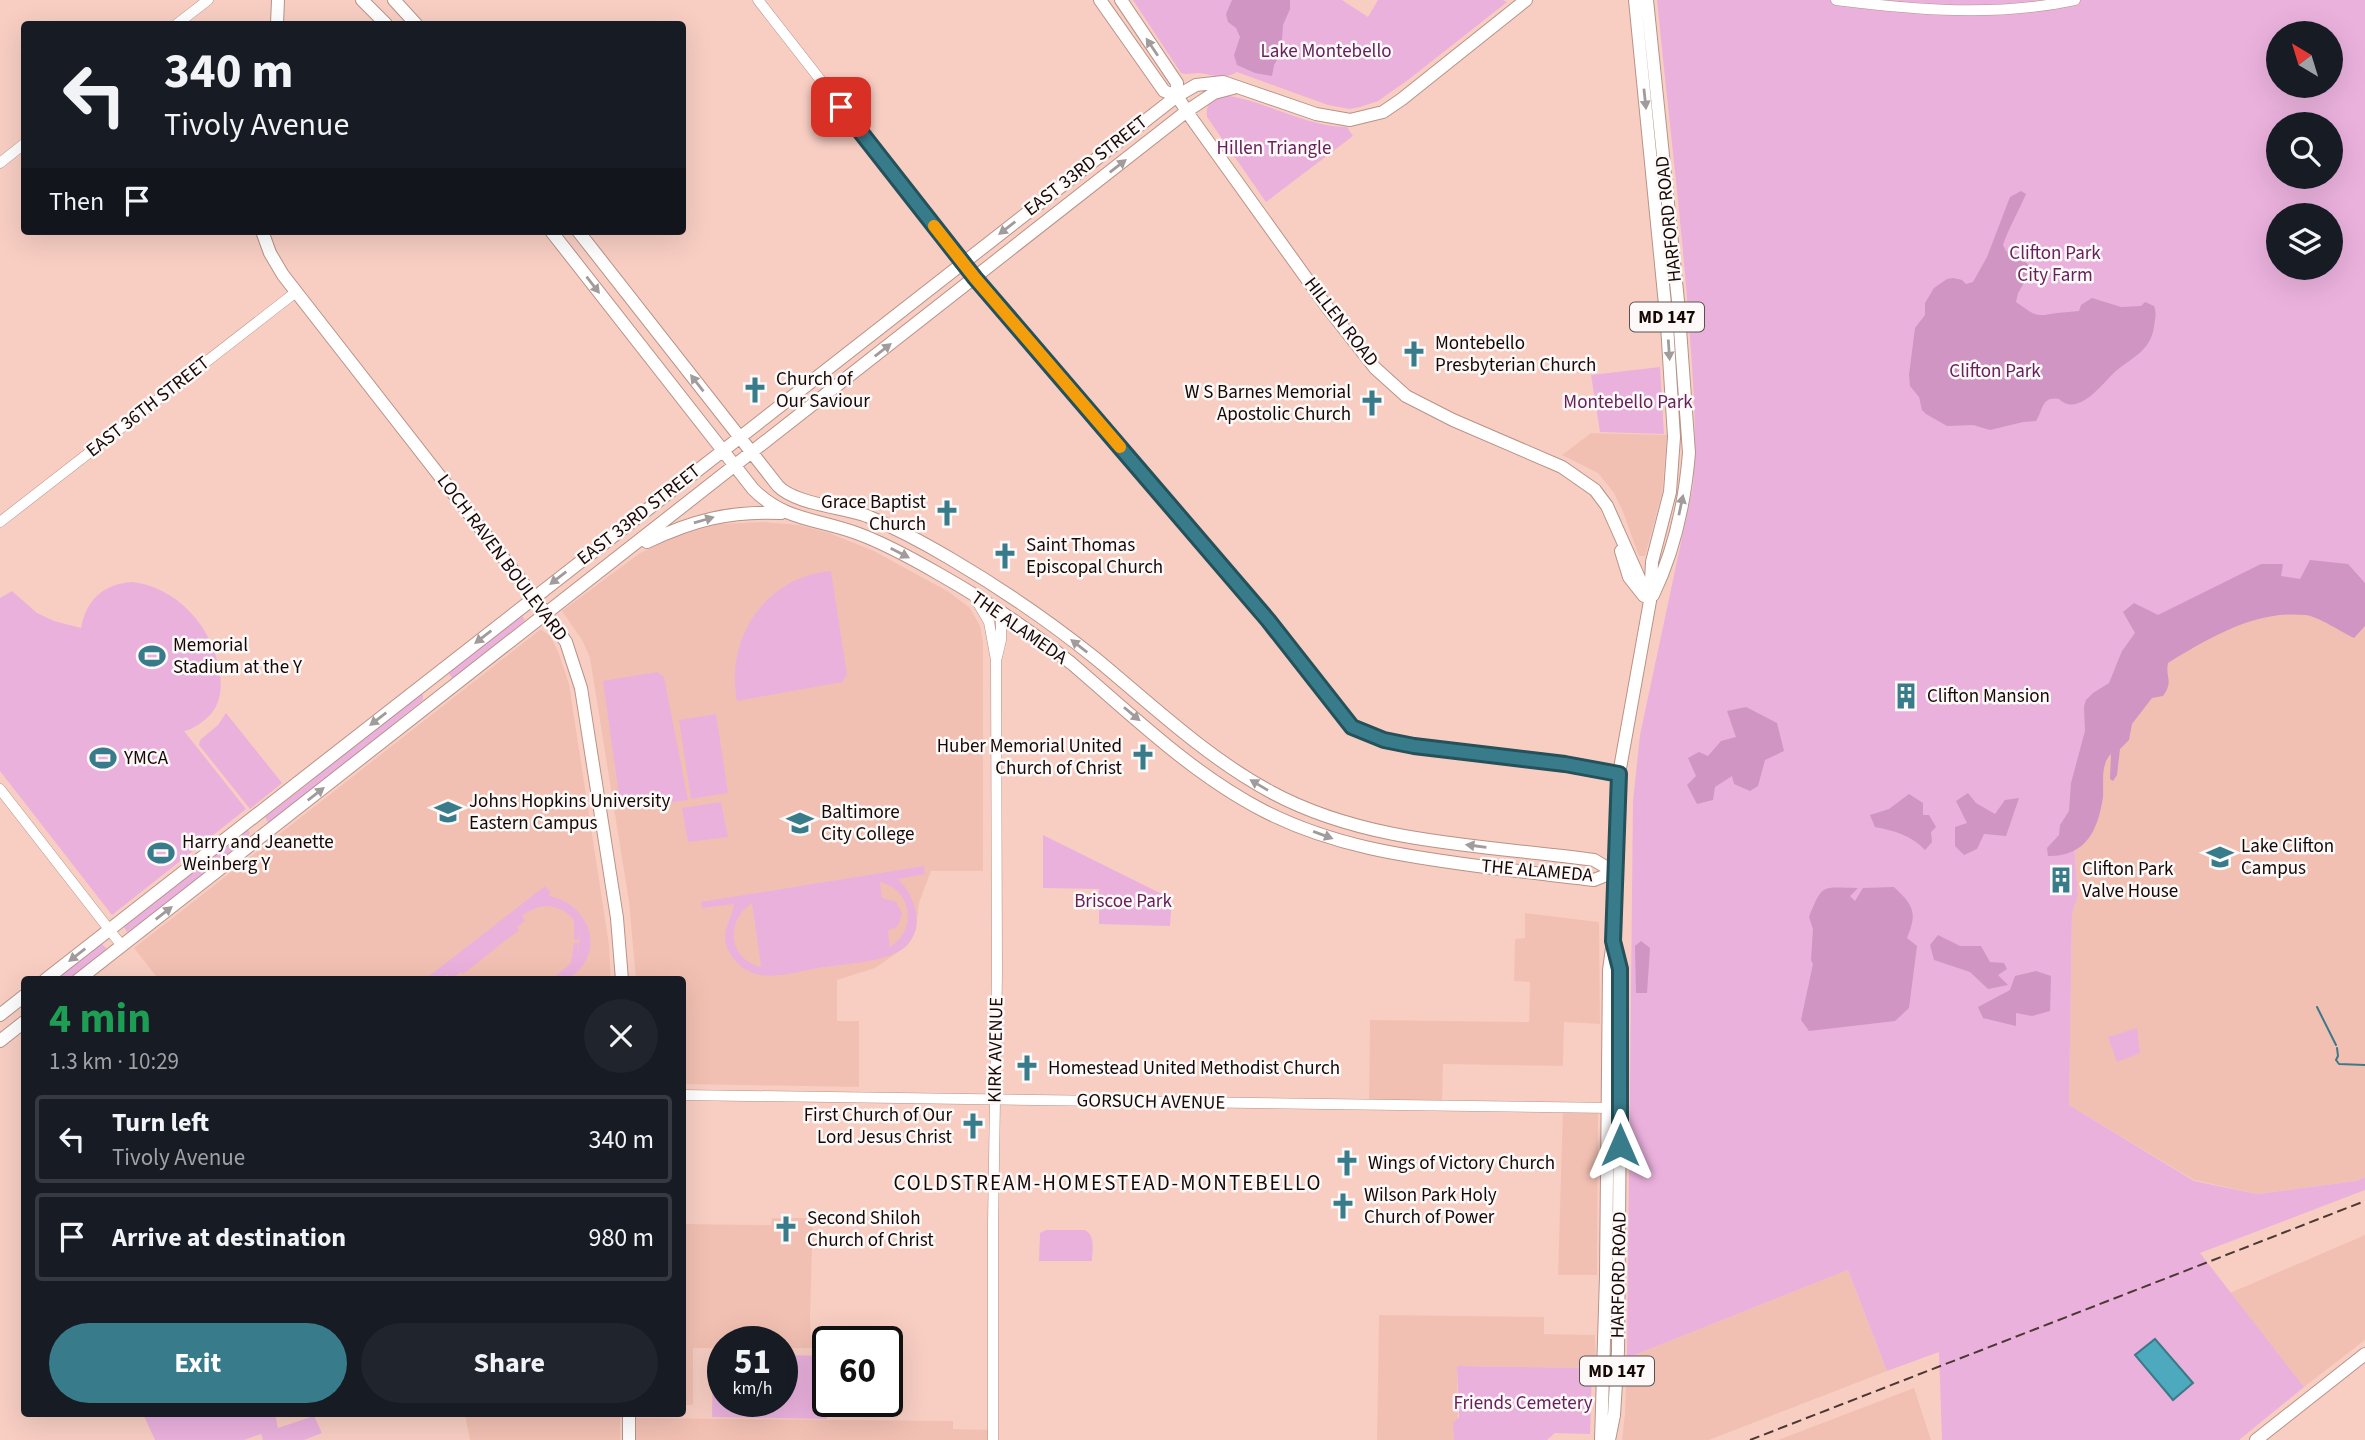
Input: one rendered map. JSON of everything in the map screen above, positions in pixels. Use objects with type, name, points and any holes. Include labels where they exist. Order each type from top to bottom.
[{"type":"main road","points":[[278,0],[278,21]]},
{"type":"main road","points":[[278,21],[284,0]]},
{"type":"main road","points":[[362,0],[383,21]]},
{"type":"main road","points":[[394,0],[413,21]]},
{"type":"main road","name":"HILLEN ROAD","points":[[1100,0],[1164,91],[1177,96]]},
{"type":"main road","name":"HILLEN ROAD","points":[[1121,0],[1177,83],[1177,96],[1187,111],[1327,307],[1375,368],[1401,392],[1415,400],[1574,474],[1602,498],[1650,601]]},
{"type":"main road","name":"EAST 33RD STREET","points":[[50,976],[1177,96],[1196,85],[1215,82],[1233,84],[1328,117],[1350,120],[1383,112],[1526,0]]},
{"type":"main road","name":"HARFORD ROAD","points":[[1609,1440],[1614,1415],[1618,1352],[1609,970],[1613,941],[1619,774],[1650,601],[1652,562],[1670,492],[1674,437],[1667,325],[1635,0]]},
{"type":"main road","name":"HARFORD ROAD","points":[[1647,0],[1678,301],[1689,453],[1684,490],[1665,572],[1650,601]]},
{"type":"main road","name":"EAST 33RD STREET","points":[[83,976],[1187,111],[1214,93],[1230,88],[1244,88]]},
{"type":"main road","name":"LOCH RAVEN BOULEVARD","points":[[264,235],[278,268],[534,597],[569,647],[581,688],[617,918],[622,976]]},
{"type":"main road","name":"THE ALAMEDA","points":[[554,235],[758,495],[785,514],[860,534],[917,562],[1001,612],[1069,662],[1212,779],[1263,810],[1336,840],[1394,855],[1594,880],[1614,872]]},
{"type":"main road","name":"THE ALAMEDA","points":[[581,235],[778,486],[790,496],[837,507],[878,522],[948,557],[989,582],[1024,604],[1078,645],[1203,748],[1290,801],[1345,822],[1398,835],[1594,860],[1614,872]]},
{"type":"main road","points":[[619,557],[663,534],[705,519],[736,513],[785,514]]},
{"type":"main road","name":"HILLEN ROAD","points":[[1620,536],[1620,547],[1629,577],[1650,601]]},
{"type":"main road","points":[[1630,555],[1639,563],[1652,562]]},
{"type":"main road","points":[[989,582],[997,594],[1001,612]]},
{"type":"main road","points":[[0,1015],[21,998]]},
{"type":"main road","points":[[0,1041],[21,1024]]},
{"type":"main road","name":"HARFORD ROAD","points":[[1601,1440],[1614,1108]]},
{"type":"main road","points":[[2256,1440],[2365,1353]]},
{"type":"main road","points":[[629,1417],[629,1440]]},
{"type":"street","points":[[181,21],[208,0]]},
{"type":"street","points":[[758,0],[975,278],[1268,620],[1352,727],[1384,740],[1414,746],[1565,764],[1619,774]]},
{"type":"street","points":[[1836,0],[1942,10],[2012,8],[2075,0]]},
{"type":"street","points":[[0,163],[21,146]]},
{"type":"street","name":"EAST 36TH STREET","points":[[0,522],[296,292]]},
{"type":"street","name":"KIRK AVENUE","points":[[958,586],[975,598],[985,613],[996,660],[997,973],[993,1440]]},
{"type":"street","name":"KIRK AVENUE","points":[[996,660],[1001,640],[1001,612]]},
{"type":"street","name":"KIRK AVENUE","points":[[1001,640],[1014,621]]},
{"type":"street","points":[[0,789],[122,946]]},
{"type":"street","name":"GORSUCH AVENUE","points":[[686,1096],[1614,1108]]},
{"type":"shaded area","points":[[1591,433],[1667,435],[1662,493],[1645,556],[1639,556],[1614,493],[1598,473],[1562,455]]},
{"type":"shaded area","name":"Baltimore City College","points":[[763,522],[799,525],[829,533],[874,551],[949,592],[970,608],[980,626],[983,643],[983,871],[931,871],[919,903],[916,930],[907,946],[875,968],[837,980],[837,1021],[859,1021],[859,1087],[686,1084],[686,976],[636,976],[629,902],[590,658],[582,640],[562,611],[640,553],[673,537],[718,524]]},
{"type":"shaded area","name":"Lake Clifton Campus","points":[[2184,606],[2365,617],[2365,1177],[2356,1181],[2257,1194],[2194,1180],[2069,1105],[2072,913],[2078,896],[2072,818]]},
{"type":"shaded area","name":"Johns Hopkins University Eastern Campus","points":[[541,629],[550,636],[569,684],[609,945],[611,976],[156,976],[134,948]]},
{"type":"shaded area","points":[[1525,913],[1599,922],[1600,1024],[1564,1022],[1563,1066],[1443,1064],[1442,1105],[1369,1104],[1370,1020],[1529,1022],[1530,982],[1514,981],[1515,939],[1525,938]]},
{"type":"shaded area","points":[[1598,1108],[1597,1275],[1558,1275],[1563,1109]]},
{"type":"shaded area","points":[[772,1218],[813,1218],[810,1319],[812,1348],[798,1348],[798,1326],[707,1326],[707,1348],[693,1348],[693,1405],[686,1405],[686,1224],[771,1225]]},
{"type":"shaded area","points":[[2365,1235],[2365,1340],[2304,1387],[2230,1293]]},
{"type":"shaded area","points":[[1848,1270],[1887,1371],[1709,1440],[1622,1440],[1627,1358]]},
{"type":"shaded area","points":[[1379,1315],[1544,1317],[1544,1334],[1595,1335],[1596,1368],[1457,1366],[1458,1440],[1377,1440]]},
{"type":"shaded area","points":[[1914,1388],[1931,1440],[1778,1440]]},
{"type":"shaded area","points":[[466,1417],[620,1417],[620,1440],[470,1440]]},
{"type":"shaded area","points":[[630,1418],[953,1421],[953,1429],[993,1430],[993,1440],[630,1440]]},
{"type":"green space","name":"Lake Montebello","points":[[1133,0],[1342,0],[1368,17],[1378,0],[1507,2],[1378,101],[1350,109],[1328,105],[1237,72],[1222,77],[1181,73]]},
{"type":"green space","points":[[1232,0],[1290,0],[1290,9],[1283,25],[1281,53],[1274,65],[1272,76],[1255,73],[1237,65],[1234,55],[1240,37],[1236,28],[1228,22],[1226,14]]},
{"type":"green space","name":"Clifton Park","points":[[1657,0],[2365,0],[2365,617],[2184,606],[2072,818],[2078,896],[2072,913],[2069,1105],[2194,1181],[2257,1194],[2356,1181],[2365,1177],[2365,1190],[2200,1253],[2304,1387],[2239,1440],[1942,1440],[1939,1352],[1887,1371],[1848,1270],[1627,1358],[1633,801],[1640,735],[1693,486],[1695,442],[1688,310]]},
{"type":"green space","name":"Hillen Triangle","points":[[1224,95],[1317,123],[1347,127],[1353,136],[1266,202],[1207,117],[1208,105]]},
{"type":"green space","points":[[2021,191],[2026,194],[2003,245],[2006,251],[2021,256],[2032,270],[2018,293],[2016,302],[2039,315],[2079,311],[2081,305],[2092,298],[2121,307],[2141,306],[2145,302],[2155,309],[2152,335],[2145,348],[2082,401],[2067,404],[2059,399],[2049,400],[2043,405],[2036,421],[1990,430],[1973,425],[1947,426],[1922,410],[1919,397],[1910,386],[1915,328],[1925,315],[1925,303],[1934,288],[1953,278],[1966,284],[1973,282],[1987,257],[2010,197]]},
{"type":"green space","name":"Montebello Park","points":[[1660,367],[1664,434],[1600,432],[1591,375]]},
{"type":"green space","points":[[2310,560],[2348,564],[2365,583],[2365,626],[2354,638],[2310,616],[2268,617],[2233,628],[2168,663],[2169,683],[2166,691],[2163,696],[2152,698],[2132,724],[2129,740],[2120,749],[2117,775],[2113,781],[2110,779],[2111,754],[2105,763],[2103,797],[2098,820],[2088,839],[2072,852],[2048,856],[2047,848],[2059,835],[2060,825],[2069,811],[2071,783],[2085,731],[2086,700],[2109,683],[2122,651],[2135,633],[2123,612],[2134,603],[2158,615],[2261,564],[2283,564],[2281,576],[2300,579]]},
{"type":"green space","points":[[831,571],[847,675],[842,682],[737,701],[737,655],[744,634],[755,615],[769,598],[787,585],[808,576]]},
{"type":"green space","name":"YMCA","points":[[132,582],[148,585],[177,600],[200,623],[208,637],[219,668],[219,698],[208,717],[184,731],[246,809],[112,915],[0,771],[0,598],[12,591],[37,613],[81,628],[87,609],[98,595],[113,586]]},
{"type":"green space","points":[[520,613],[525,620],[454,681],[447,671]]},
{"type":"green space","points":[[657,672],[664,677],[688,800],[621,809],[603,681]]},
{"type":"green space","points":[[420,694],[423,695],[423,700],[387,733],[269,824],[265,817],[313,780],[325,766]]},
{"type":"green space","points":[[1746,707],[1777,723],[1784,751],[1765,760],[1758,786],[1750,791],[1734,784],[1732,776],[1715,787],[1713,800],[1697,804],[1687,785],[1696,776],[1688,758],[1699,752],[1708,756],[1721,741],[1736,737],[1727,711]]},
{"type":"green space","points":[[226,713],[282,783],[250,809],[199,745],[200,740],[218,725]]},
{"type":"green space","points":[[716,714],[728,793],[691,799],[679,720]]},
{"type":"green space","points":[[1968,793],[1976,803],[1995,814],[2005,800],[2019,798],[2006,836],[1984,834],[1977,849],[1964,855],[1955,846],[1955,827],[1967,823],[1956,801]]},
{"type":"green space","points":[[1909,794],[1923,803],[1923,815],[1929,815],[1936,827],[1931,832],[1932,842],[1925,850],[1902,834],[1875,827],[1870,815],[1889,809]]},
{"type":"green space","points":[[721,802],[728,837],[688,842],[682,808]]},
{"type":"green space","points":[[246,829],[250,832],[248,837],[175,899],[127,932],[124,927],[157,898]]},
{"type":"green space","name":"Briscoe Park","points":[[1043,835],[1172,899],[1170,926],[1099,924],[1099,889],[1043,888]]},
{"type":"green space","points":[[924,866],[925,874],[898,879],[912,899],[916,911],[915,933],[901,950],[864,962],[776,975],[752,973],[736,961],[726,943],[726,930],[734,904],[702,908],[701,902]],"holes":[[[880,882],[899,893],[908,911],[905,930],[890,947],[888,931],[898,926],[902,913],[896,902],[882,898]],[[752,903],[761,966],[761,967],[742,956],[734,939],[737,919]]]},
{"type":"green space","points":[[545,886],[551,893],[548,896],[571,905],[580,914],[590,934],[587,958],[580,969],[572,976],[556,976],[571,963],[574,943],[578,943],[578,954],[580,932],[578,940],[574,940],[574,920],[562,910],[549,906],[536,908],[522,916],[525,921],[517,927],[519,930],[463,974],[461,972],[455,976],[429,976]]},
{"type":"green space","points":[[1894,887],[1912,909],[1912,922],[1907,938],[1917,946],[1909,1008],[1895,1021],[1809,1031],[1801,1020],[1813,964],[1813,929],[1809,917],[1821,892],[1830,888],[1858,888],[1850,896],[1855,901],[1863,888]]},
{"type":"green space","points":[[1938,935],[1960,946],[1981,946],[1990,962],[2004,963],[2007,969],[1998,975],[2008,985],[1988,989],[1970,972],[1934,960],[1930,945]]},
{"type":"green space","points":[[1641,941],[1650,948],[1647,993],[1636,993],[1635,946]]},
{"type":"green space","points":[[101,943],[106,948],[104,955],[77,976],[56,976]]},
{"type":"green space","points":[[2036,971],[2051,976],[2050,1011],[2032,1016],[2016,1013],[2016,1026],[1983,1018],[1978,1007],[2010,990],[2015,976]]},
{"type":"green space","points":[[2137,1028],[2140,1053],[2117,1062],[2108,1037]]},
{"type":"green space","points":[[1046,1230],[1085,1230],[1092,1240],[1092,1261],[1039,1261],[1040,1233]]},
{"type":"green space","points":[[798,1355],[812,1356],[812,1417],[827,1419],[712,1417],[798,1417]]},
{"type":"green space","name":"Friends Cemetery","points":[[1457,1366],[1592,1368],[1590,1434],[1555,1433],[1547,1440],[1454,1440],[1453,1423],[1459,1417]]},
{"type":"green space","points":[[144,1417],[276,1417],[278,1428],[314,1417],[322,1433],[304,1440],[263,1440],[261,1434],[244,1440],[155,1440]]},
{"type":"water","points":[[2155,1339],[2193,1383],[2173,1400],[2135,1355]]},
{"type":"waterway","points":[[2317,1007],[2336,1045]]},
{"type":"waterway","points":[[2337,1048],[2336,1060],[2339,1064],[2365,1065]]},
{"type":"railway","points":[[1750,1440],[2365,1201]]},
{"type":"slow traffic","points":[[934,226],[975,278],[1120,447]]},
{"type":"place","name":"Montebello Presbyterian Church","points":[[1414,354]]},
{"type":"place","name":"Church of Our Saviour","points":[[755,390]]},
{"type":"place","name":"W S Barnes Memorial Apostolic Church","points":[[1372,403]]},
{"type":"place","name":"Grace Baptist Church","points":[[947,513]]},
{"type":"place","name":"Saint Thomas Episcopal Church","points":[[1005,556]]},
{"type":"place","name":"Memorial Stadium at the Y","points":[[152,656]]},
{"type":"place","name":"Clifton Mansion","points":[[1906,696]]},
{"type":"place","name":"Huber Memorial United Church of Christ","points":[[1143,757]]},
{"type":"place","name":"YMCA","points":[[103,758]]},
{"type":"place","name":"Johns Hopkins University Eastern Campus","points":[[448,812]]},
{"type":"place","name":"Baltimore City College","points":[[800,823]]},
{"type":"place","name":"Harry and Jeanette Weinberg Y","points":[[161,853]]},
{"type":"place","name":"Lake Clifton Campus","points":[[2220,857]]},
{"type":"place","name":"Clifton Park Valve House","points":[[2061,880]]},
{"type":"place","name":"Homestead United Methodist Church","points":[[1027,1068]]},
{"type":"place","name":"First Church of Our Lord Jesus Christ","points":[[973,1126]]},
{"type":"place","name":"Wings of Victory Church","points":[[1347,1163]]},
{"type":"place","name":"Wilson Park Holy Church of Power","points":[[1343,1206]]},
{"type":"place","name":"Second Shiloh Church of Christ","points":[[786,1229]]},
{"type":"district","name":"COLDSTREAM-HOMESTEAD-MONTEBELLO","points":[[1108,1183]]},
{"type":"route","points":[[841,107],[975,278],[1268,620],[1352,727],[1384,740],[1414,746],[1565,764],[1619,774],[1613,941],[1620,969],[1620,1145]]},
{"type":"park label","name":"Clifton Park City Farm","points":[[2055,264]]}]
